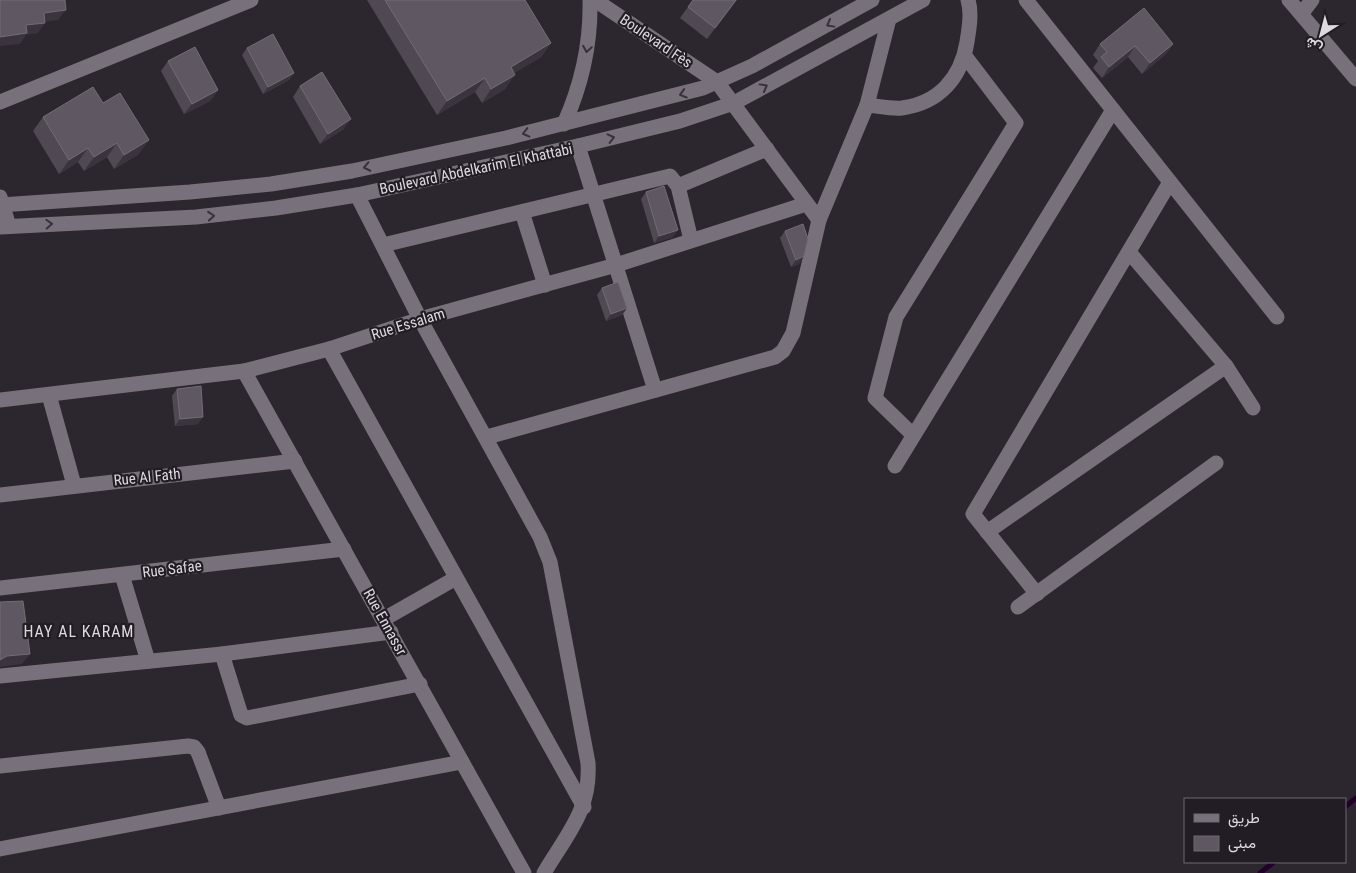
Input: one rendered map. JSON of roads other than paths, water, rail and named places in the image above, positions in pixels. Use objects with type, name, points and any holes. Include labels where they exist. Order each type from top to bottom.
[{"type":"street","points":[[564,124],[573,104],[585,62],[590,0]]},
{"type":"street","name":"Boulevard Fès","points":[[595,0],[717,82],[819,220]]},
{"type":"street","name":"Boulevard Abdelkarim El Khattabi","points":[[1,202],[190,192],[280,182],[352,170],[564,124],[673,97],[717,82],[752,66],[872,0]]},
{"type":"street","name":"Boulevard Abdelkarim El Khattabi","points":[[4,227],[204,216],[276,208],[356,195],[578,146],[689,119],[734,103],[922,0]]},
{"type":"street","points":[[868,106],[902,108],[938,96],[957,74],[965,56],[970,28],[968,0]]},
{"type":"street","points":[[1026,0],[1277,317]]},
{"type":"street","points":[[1289,0],[1302,13],[1356,79]]},
{"type":"street","points":[[1302,13],[1312,0]]},
{"type":"street","points":[[0,102],[240,2]]},
{"type":"street","points":[[487,437],[775,357],[783,351],[793,333],[819,220],[868,106],[889,18]]},
{"type":"street","points":[[914,435],[875,398],[896,317],[1016,123],[965,56]]},
{"type":"street","points":[[894,466],[1113,110]]},
{"type":"street","points":[[578,146],[655,390]]},
{"type":"street","points":[[678,186],[767,149]]},
{"type":"street","points":[[383,245],[670,176],[678,186],[692,240]]},
{"type":"street","points":[[1037,594],[973,514],[1170,182]]},
{"type":"street","points":[[356,195],[420,319],[529,514],[550,562],[588,763],[589,780],[584,806],[544,873]]},
{"type":"street","points":[[1,202],[4,227]]},
{"type":"street","name":"Rue Essalam","points":[[0,400],[244,371],[329,349],[420,319],[616,265],[806,204]]},
{"type":"street","points":[[522,212],[545,285]]},
{"type":"street","points":[[1129,252],[1226,366],[1254,408]]},
{"type":"street","points":[[329,349],[584,806]]},
{"type":"street","points":[[987,532],[1226,366]]},
{"type":"street","name":"Rue Ennassr","points":[[244,371],[524,873]]},
{"type":"street","points":[[48,395],[74,485]]},
{"type":"street","name":"Rue Al Fath","points":[[0,494],[295,461]]},
{"type":"street","points":[[1018,606],[1216,463]]},
{"type":"street","name":"Rue Safae","points":[[0,588],[344,549]]},
{"type":"street","points":[[122,575],[148,661]]},
{"type":"street","points":[[0,676],[222,654],[387,625],[456,578]]},
{"type":"street","points":[[222,654],[241,716],[247,718],[420,684]]},
{"type":"street","points":[[0,766],[188,746],[194,747],[198,752],[219,808]]},
{"type":"street","points":[[0,849],[462,762]]},
{"type":"waterway","points":[[1346,806],[1356,798]]},
{"type":"waterway","points":[[1260,873],[1273,863]]},
{"type":"district","name":"HAY AL KARAM","points":[[79,631]]}]
